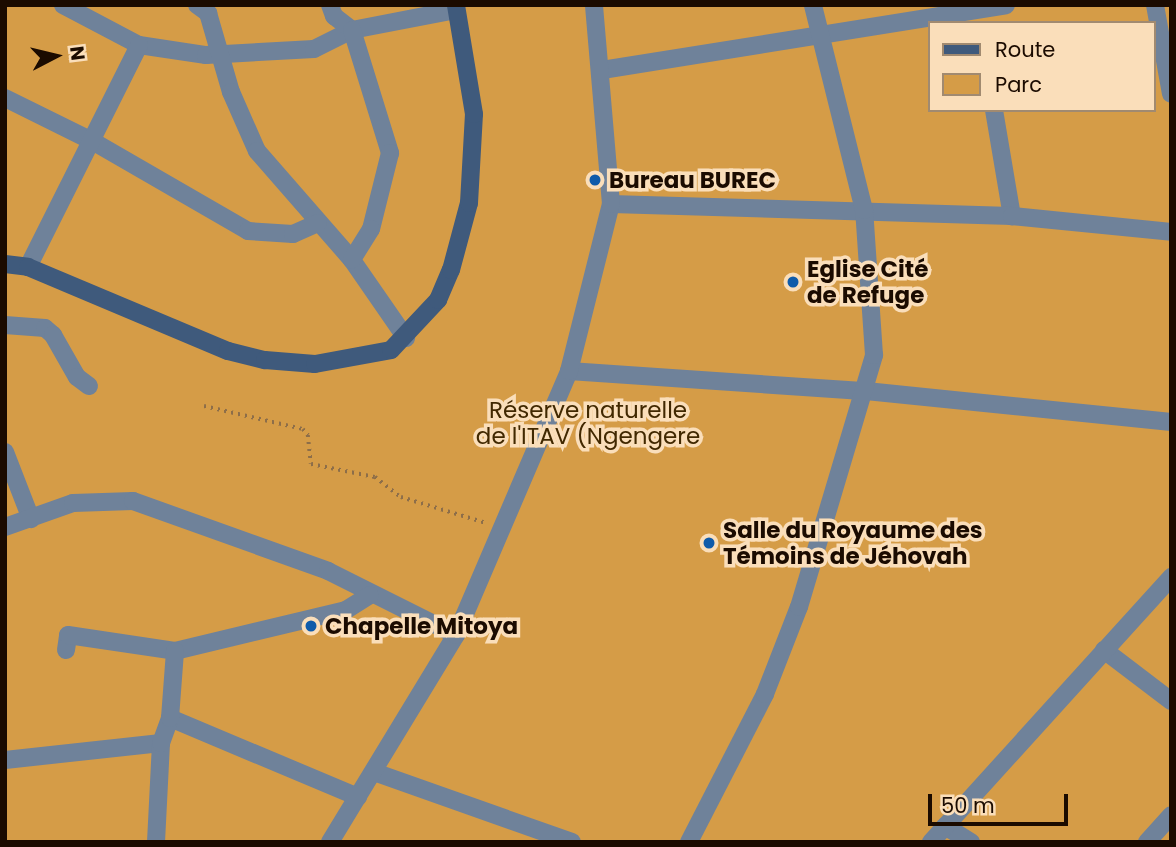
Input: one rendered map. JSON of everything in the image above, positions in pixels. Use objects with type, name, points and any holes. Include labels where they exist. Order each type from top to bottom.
[{"type":"main road","points":[[5,264],[28,267],[228,351],[265,360],[315,363],[368,357],[391,350],[406,338],[438,300],[451,270],[469,203],[474,114],[456,8]]},
{"type":"street","points":[[62,5],[139,46],[218,54],[314,49],[352,30],[456,8]]},
{"type":"street","points":[[330,5],[334,16],[352,30],[390,153],[371,229],[352,260]]},
{"type":"street","points":[[330,842],[456,635],[504,529],[569,371],[611,204],[602,70],[594,5]]},
{"type":"street","points":[[689,842],[765,694],[799,607],[866,391],[874,355],[864,210],[813,5]]},
{"type":"street","points":[[602,70],[821,32],[970,14],[1006,5]]},
{"type":"street","points":[[1155,5],[1171,94]]},
{"type":"street","points":[[207,8],[218,54],[257,151],[352,260],[406,338]]},
{"type":"street","points":[[28,267],[139,46]]},
{"type":"street","points":[[5,98],[93,142],[248,231],[293,234],[318,223]]},
{"type":"street","points":[[994,112],[1012,216]]},
{"type":"street","points":[[611,204],[1012,216],[1171,232]]},
{"type":"street","points":[[5,325],[45,328],[53,335],[77,377],[89,386]]},
{"type":"street","points":[[569,371],[723,385],[866,391],[1171,422]]},
{"type":"street","points":[[5,452],[31,519]]},
{"type":"street","points":[[5,527],[73,503],[133,501],[328,571],[370,595],[456,635]]},
{"type":"street","points":[[931,842],[1171,577]]},
{"type":"street","points":[[66,650],[68,635],[175,651],[345,610],[370,595]]},
{"type":"street","points":[[1104,650],[1171,701]]},
{"type":"street","points":[[156,842],[161,743],[170,718],[175,651]]},
{"type":"street","points":[[170,718],[358,797]]},
{"type":"street","points":[[5,760],[161,743]]},
{"type":"street","points":[[374,772],[572,842]]},
{"type":"street","points":[[1147,842],[1171,815]]},
{"type":"street","points":[[945,826],[971,842]]},
{"type":"path","points":[[204,407],[303,429],[309,435],[311,464],[375,477],[401,497],[504,529]]},
{"type":"green space","name":"Réserve naturelle de l'ITAV (Ngengere","points":[[5,5],[1171,5],[1171,842],[5,842]]},
{"type":"place","name":"Bureau BUREC","points":[[595,180]]},
{"type":"place","name":"Eglise Cité de Refuge","points":[[793,282]]},
{"type":"place","name":"Salle du Royaume des Témoins de Jéhovah","points":[[709,543]]},
{"type":"place","name":"Chapelle Mitoya","points":[[311,626]]}]
